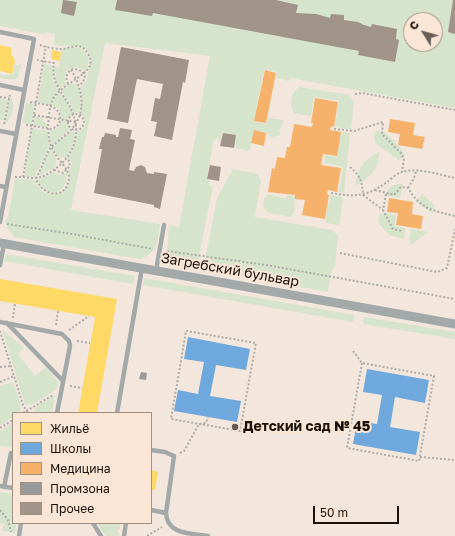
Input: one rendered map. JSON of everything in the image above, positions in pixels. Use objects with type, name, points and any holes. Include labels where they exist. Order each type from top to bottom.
[{"type":"street","name":"Загребский бульвар","points":[[2,243],[455,324]]},
{"type":"lane","points":[[0,32],[34,38],[0,222]]},
{"type":"lane","points":[[0,85],[24,90]]},
{"type":"lane","points":[[1,131],[16,134]]},
{"type":"lane","points":[[0,186],[6,187]]},
{"type":"lane","points":[[156,271],[164,224]]},
{"type":"lane","points":[[0,265],[2,243]]},
{"type":"lane","points":[[117,412],[142,268]]},
{"type":"lane","points":[[0,322],[62,334],[67,339],[70,346],[57,412]]},
{"type":"lane","points":[[9,324],[63,383]]},
{"type":"lane","points":[[152,450],[165,452],[174,456],[166,513],[168,523],[176,530],[208,536]]},
{"type":"lane","points":[[11,453],[2,487],[12,488]]},
{"type":"lane","points":[[152,510],[166,513]]},
{"type":"lane","points":[[19,536],[21,524]]},
{"type":"lane","points":[[94,524],[101,536]]},
{"type":"lane","points":[[124,536],[126,524]]},
{"type":"path","points":[[33,43],[62,49],[72,45],[82,47],[88,54],[90,61],[89,68],[85,74],[60,90],[54,96],[50,106],[48,129],[51,146],[67,170],[69,176],[67,184],[59,193],[46,192],[41,189],[36,179]]},
{"type":"path","points":[[23,177],[46,46]]},
{"type":"path","points":[[14,183],[16,177],[36,179],[62,164],[73,147],[76,130],[74,114],[54,81],[54,63],[30,59]]},
{"type":"path","points":[[68,84],[66,77],[71,70],[78,69],[85,74]]},
{"type":"path","points":[[36,179],[51,146],[72,129],[79,114],[82,98],[80,86],[71,70]]},
{"type":"path","points":[[80,86],[84,83],[85,74]]},
{"type":"path","points":[[1,131],[5,122],[11,88]]},
{"type":"path","points":[[355,94],[362,93],[455,110]]},
{"type":"path","points":[[0,97],[9,98]]},
{"type":"path","points":[[22,101],[50,106],[57,109],[61,119]]},
{"type":"path","points":[[34,114],[76,122]]},
{"type":"path","points":[[74,114],[79,114],[83,118],[84,124],[81,128],[76,130],[72,129],[68,126],[68,121],[74,114]]},
{"type":"path","points":[[18,124],[48,129],[56,127],[61,119]]},
{"type":"path","points":[[0,121],[5,122]]},
{"type":"path","points":[[334,129],[354,131],[383,122],[382,134],[400,152],[404,159],[402,172]]},
{"type":"path","points":[[54,170],[63,173],[67,170],[70,166],[68,156]]},
{"type":"path","points":[[350,167],[361,179],[363,195],[383,210],[393,229],[402,231]]},
{"type":"path","points":[[408,188],[416,171]]},
{"type":"path","points":[[331,194],[356,197],[363,195],[375,190],[402,172],[416,171],[455,178]]},
{"type":"path","points":[[375,190],[394,195],[402,187],[408,188],[419,203],[431,211],[455,216]]},
{"type":"path","points":[[383,210],[386,194]]},
{"type":"path","points":[[340,253],[437,272],[447,268],[455,229]]},
{"type":"path","points":[[335,278],[455,300]]},
{"type":"path","points":[[9,324],[15,303]]},
{"type":"path","points":[[55,333],[58,311]]},
{"type":"path","points":[[62,334],[89,316]]},
{"type":"path","points":[[199,424],[240,431],[256,343],[186,331],[171,419],[199,424],[206,423],[208,417]]},
{"type":"path","points":[[0,332],[23,405],[28,412],[59,391]]},
{"type":"path","points":[[67,339],[90,343]]},
{"type":"path","points":[[353,351],[362,363],[434,376],[419,461],[347,448],[362,363]]},
{"type":"path","points":[[0,367],[11,366]]},
{"type":"path","points":[[0,382],[14,376]]},
{"type":"path","points":[[63,383],[82,388]]},
{"type":"path","points":[[0,428],[12,421]]},
{"type":"path","points":[[184,451],[199,424]]},
{"type":"path","points":[[420,457],[455,460]]},
{"type":"path","points":[[0,510],[8,520],[10,527]]},
{"type":"path","points":[[148,536],[168,523]]},
{"type":"green space","points":[[0,0],[455,0],[455,108],[290,78],[289,81],[276,78],[277,72],[264,70],[254,121],[266,124],[268,118],[283,120],[281,129],[279,129],[280,135],[272,138],[268,134],[254,130],[250,149],[248,151],[235,148],[236,135],[222,132],[220,144],[218,137],[213,142],[207,179],[210,181],[209,185],[213,186],[198,262],[193,269],[174,265],[167,257],[169,225],[179,227],[210,56],[105,43],[71,210],[160,224],[158,241],[154,250],[140,259],[14,237],[6,226],[5,220],[8,218],[15,178],[35,180],[42,191],[49,194],[58,194],[62,192],[69,183],[69,171],[72,164],[69,156],[74,146],[77,132],[83,129],[86,123],[84,117],[80,114],[82,99],[81,88],[87,80],[91,62],[90,55],[87,50],[82,47],[54,45],[55,34],[46,32],[46,35],[0,26]]},
{"type":"green space","points":[[73,47],[85,52],[88,60],[87,68],[85,72],[77,67],[69,69],[65,77],[66,84],[60,88],[55,80],[54,66],[59,67],[62,49]]},
{"type":"green space","points":[[21,64],[18,77],[15,80],[0,78],[0,75],[13,75],[15,65]]},
{"type":"green space","points":[[44,64],[52,66],[53,79],[58,90],[50,105],[38,102]]},
{"type":"green space","points":[[71,83],[77,84],[80,97],[79,111],[74,113],[61,90]]},
{"type":"green space","points":[[299,87],[350,95],[354,102],[351,130],[335,127],[339,101],[314,97],[311,116],[294,113],[291,103],[294,92]]},
{"type":"green space","points":[[59,91],[73,113],[66,120],[62,119],[59,109],[51,105]]},
{"type":"green space","points":[[10,96],[13,103],[13,111],[10,119],[5,124]]},
{"type":"green space","points":[[0,98],[8,100],[4,120],[0,120]]},
{"type":"green space","points":[[26,103],[35,104],[31,125],[23,123]]},
{"type":"green space","points":[[35,116],[42,117],[43,121],[48,124],[47,128],[33,125]]},
{"type":"green space","points":[[62,121],[66,122],[70,129],[52,145],[49,131],[58,128]]},
{"type":"green space","points":[[32,128],[47,131],[50,146],[34,178],[24,176]]},
{"type":"green space","points":[[74,131],[74,142],[69,152],[65,158],[58,157],[52,146],[70,132]]},
{"type":"green space","points":[[376,131],[381,131],[389,136],[405,155],[399,160],[375,143],[374,135]]},
{"type":"green space","points":[[341,132],[350,133],[344,193],[339,192],[343,167],[324,163],[325,155],[337,157]]},
{"type":"green space","points":[[51,148],[56,159],[55,167],[40,176],[39,173]]},
{"type":"green space","points":[[380,151],[377,164],[373,172],[370,176],[355,186],[362,165],[369,158]]},
{"type":"green space","points":[[233,169],[255,173],[259,176],[261,181],[255,217],[332,230],[338,235],[335,266],[331,272],[328,292],[205,269],[204,265],[217,198]]},
{"type":"green space","points":[[53,172],[60,175],[67,173],[66,183],[60,191],[53,193],[43,189],[37,180]]},
{"type":"green space","points":[[403,184],[400,198],[384,195],[391,186]]},
{"type":"green space","points":[[268,194],[282,198],[287,198],[287,195],[295,196],[294,213],[291,217],[269,213],[266,211],[263,204],[264,199]]},
{"type":"green space","points":[[422,194],[434,205],[432,213],[416,202]]},
{"type":"green space","points":[[330,195],[343,197],[340,222],[338,225],[326,223],[325,221]]},
{"type":"green space","points":[[385,213],[396,215],[395,226],[405,228],[404,239],[389,235],[378,222],[379,215]]},
{"type":"green space","points":[[411,229],[428,232],[411,245],[409,240]]},
{"type":"green space","points":[[6,254],[135,276],[133,284],[4,261]]},
{"type":"green space","points":[[144,278],[355,315],[353,322],[143,285]]},
{"type":"green space","points":[[364,317],[455,332],[455,339],[363,324]]},
{"type":"green space","points":[[2,329],[24,348],[18,354],[35,376],[46,367],[58,382],[56,390],[33,404],[25,405]]},
{"type":"green space","points":[[13,382],[21,405],[20,412],[12,412],[12,418],[0,426],[0,386]]},
{"type":"green space","points":[[55,395],[52,412],[34,412],[35,408]]},
{"type":"green space","points":[[12,423],[12,448],[0,446],[0,431]]},
{"type":"green space","points":[[0,492],[12,494],[12,524],[17,524],[15,533],[2,531],[4,524],[0,523]]},
{"type":"green space","points":[[98,524],[120,524],[120,529],[118,529],[119,536],[106,536]]},
{"type":"building: Жильё","points":[[0,45],[12,48],[11,53],[15,61],[12,74],[0,71]]},
{"type":"building: Жильё","points":[[52,50],[61,52],[60,61],[51,59]]},
{"type":"building: Жильё","points":[[0,279],[117,299],[97,412],[78,412],[95,317],[0,301]]},
{"type":"building: Жильё","points":[[152,470],[158,472],[155,490],[152,490]]},
{"type":"building: Школы","points":[[188,337],[250,349],[246,370],[216,365],[210,396],[241,401],[237,422],[174,411],[178,390],[198,394],[204,362],[184,359]]},
{"type":"building: Школы","points":[[367,369],[429,380],[425,403],[395,397],[390,427],[420,432],[416,455],[353,444],[357,421],[377,424],[382,395],[363,392]]},
{"type":"building: Медицина","points":[[265,70],[276,73],[266,123],[254,121]]},
{"type":"building: Медицина","points":[[315,98],[338,102],[334,127],[331,126],[330,130],[341,132],[337,156],[323,154],[321,165],[341,168],[337,192],[328,190],[327,194],[329,195],[325,219],[302,215],[305,200],[295,199],[295,195],[268,192],[272,168],[275,169],[277,157],[285,158],[287,147],[290,147],[294,124],[312,127],[313,123],[311,123]]},
{"type":"building: Медицина","points":[[390,119],[415,123],[413,135],[425,137],[422,149],[398,145],[400,134],[388,132]]},
{"type":"building: Медицина","points":[[254,130],[266,133],[264,146],[251,143]]},
{"type":"building: Медицина","points":[[389,198],[413,202],[412,214],[423,216],[421,229],[396,225],[398,213],[387,212]]},
{"type":"building: Промзона","points":[[141,372],[147,373],[146,380],[139,379]]},
{"type":"building: Прочее","points":[[63,0],[77,2],[74,16],[61,13]]},
{"type":"building: Прочее","points":[[117,0],[276,0],[298,5],[296,13],[316,14],[330,18],[331,14],[344,15],[344,20],[358,22],[371,27],[372,24],[397,29],[396,39],[399,40],[395,62],[358,55],[359,51],[153,13],[152,16],[115,10]]},
{"type":"building: Прочее","points":[[453,0],[455,0],[455,34],[448,32]]},
{"type":"building: Прочее","points":[[121,47],[189,60],[185,83],[183,82],[172,140],[154,136],[157,122],[151,121],[155,98],[160,99],[163,84],[137,79],[128,123],[107,119]]},
{"type":"building: Прочее","points":[[120,128],[132,130],[130,139],[135,140],[129,170],[134,171],[136,167],[141,165],[145,167],[147,173],[154,174],[154,172],[167,174],[160,209],[154,207],[154,205],[94,193],[102,149],[99,149],[102,137],[104,137],[105,133],[116,135],[116,137],[118,137]]},
{"type":"building: Прочее","points":[[223,133],[236,135],[234,148],[220,146]]},
{"type":"building: Прочее","points":[[210,165],[221,167],[219,181],[207,179]]},
{"type":"place","name":"Детский сад № 45","points":[[235,427]]}]
